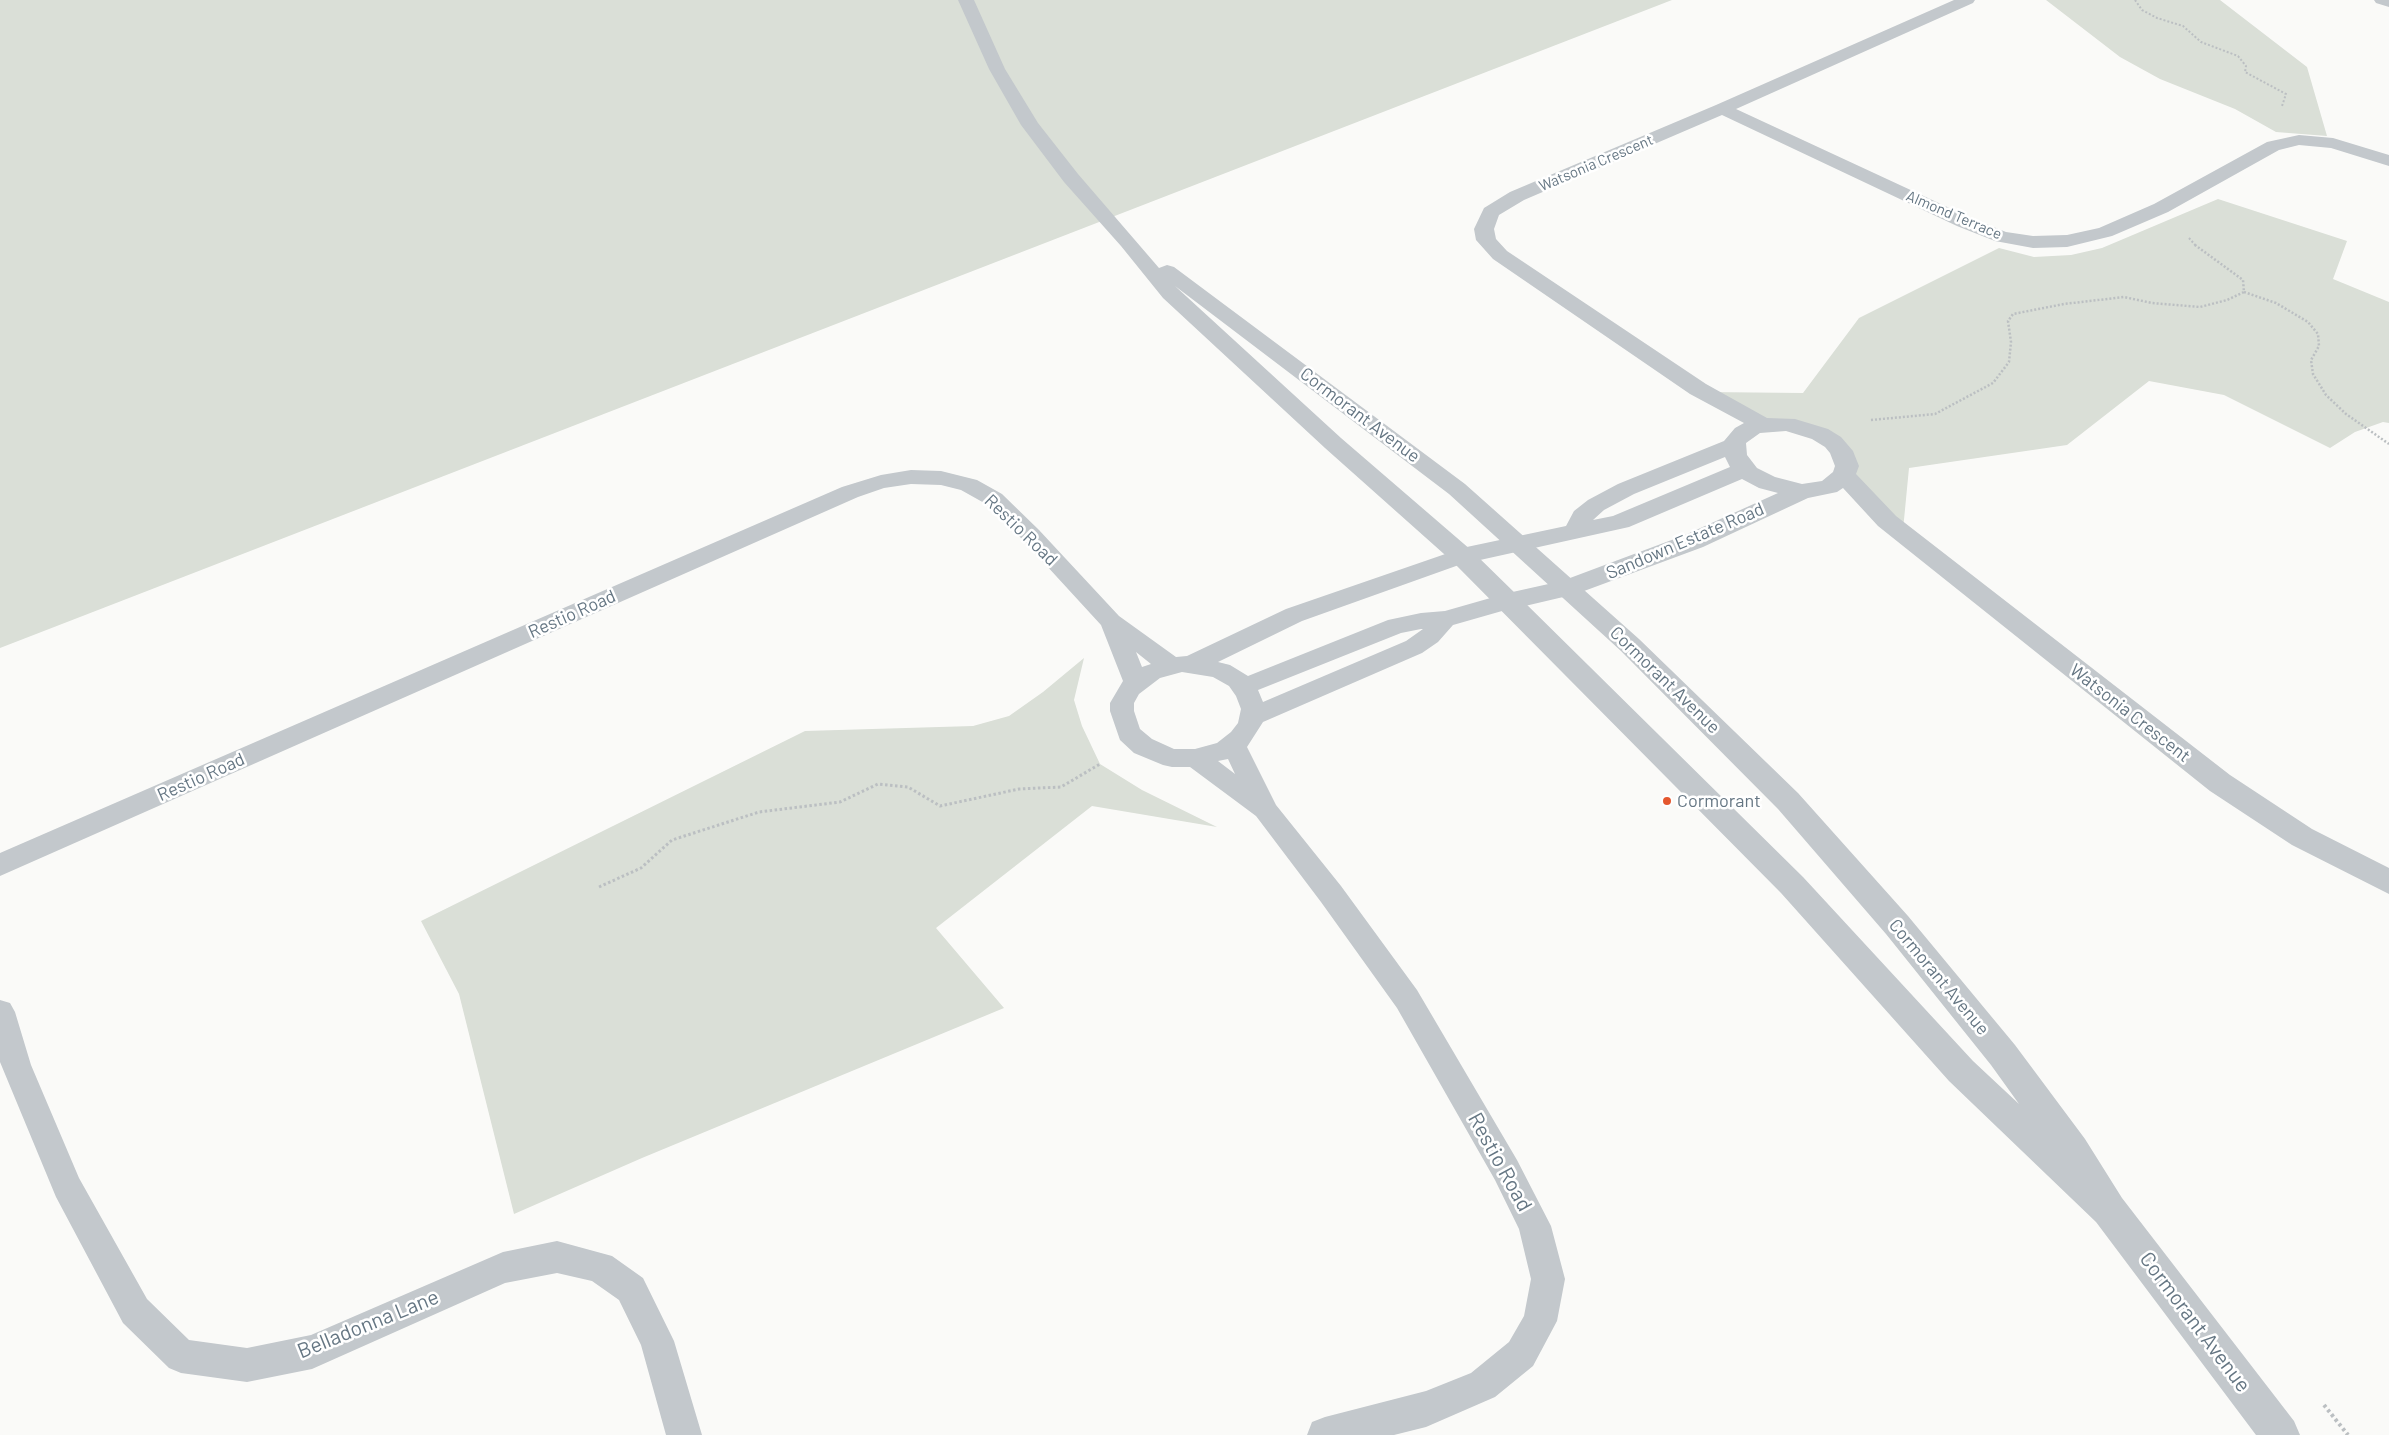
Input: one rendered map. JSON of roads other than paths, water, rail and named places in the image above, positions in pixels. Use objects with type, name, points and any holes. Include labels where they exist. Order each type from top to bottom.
[{"type":"street","name":"Cormorant Avenue","points":[[966,0],[997,69],[1030,125],[1071,178],[1128,242],[1170,294],[1211,333],[1462,556],[1792,885],[1962,1071],[2110,1210]]},
{"type":"street","name":"Watsonia Crescent","points":[[1763,425],[1698,389],[1500,255],[1486,240],[1484,229],[1491,212],[1517,196],[1722,109],[1966,0]]},
{"type":"street","points":[[2382,0],[2389,2]]},
{"type":"street","name":"Almond Terrace","points":[[1722,109],[1964,222],[2002,237],[2033,242],[2067,241],[2105,232],[2160,208],[2273,146],[2299,140],[2333,143],[2389,161]]},
{"type":"street","name":"Cormorant Avenue","points":[[1128,242],[1457,489],[1630,645],[1788,801],[1897,925],[2015,1071],[2073,1150],[2110,1210],[2280,1435]]},
{"type":"street","name":"Watsonia Crescent","points":[[1698,389],[1736,442],[1735,455],[1745,469],[1767,483],[1810,490],[1887,521]]},
{"type":"street","points":[[1576,530],[1583,516],[1626,489],[1736,442],[1747,430],[1763,425],[1795,426],[1820,434],[1833,442],[1844,457],[1847,466],[1844,475]]},
{"type":"street","points":[[1462,556],[1620,522],[1745,469]]},
{"type":"street","name":"Watsonia Crescent","points":[[1844,475],[1887,521],[2220,783],[2302,837],[2389,882]]},
{"type":"street","name":"Sandown Estate Road","points":[[1508,601],[1567,588],[1694,541],[1810,490],[1834,484],[1844,475]]},
{"type":"lane","name":"Restio Road","points":[[0,865],[850,492],[881,482],[911,477],[941,478],[969,485],[994,499],[1031,535],[1111,622],[1182,665]]},
{"type":"lane","points":[[1182,665],[1221,671],[1238,680],[1251,701],[1252,717],[1246,732],[1234,745],[1216,754],[1195,758],[1172,758],[1143,746],[1135,740],[1126,726],[1122,711],[1126,696],[1136,682],[1152,672],[1182,665],[1294,615],[1462,556]]},
{"type":"lane","points":[[1243,687],[1396,626],[1445,619],[1508,601]]},
{"type":"lane","points":[[1252,717],[1414,647],[1430,636],[1445,619]]},
{"type":"lane","name":"Restio Road","points":[[1111,622],[1136,682]]},
{"type":"lane","name":"Restio Road","points":[[1234,745],[1266,811],[1331,894],[1406,999],[1506,1170],[1534,1226],[1548,1278],[1540,1321],[1521,1354],[1483,1385],[1426,1409],[1325,1435]]},
{"type":"lane","name":"Restio Road","points":[[1195,758],[1266,811]]},
{"type":"lane","name":"Belladonna Lane","points":[[0,1012],[16,1066],[67,1187],[135,1311],[181,1356],[247,1365],[312,1352],[503,1268],[557,1257],[600,1267],[631,1289],[657,1341],[684,1435]]},
{"type":"place","name":"Cormorant","points":[[1667,801]]}]
